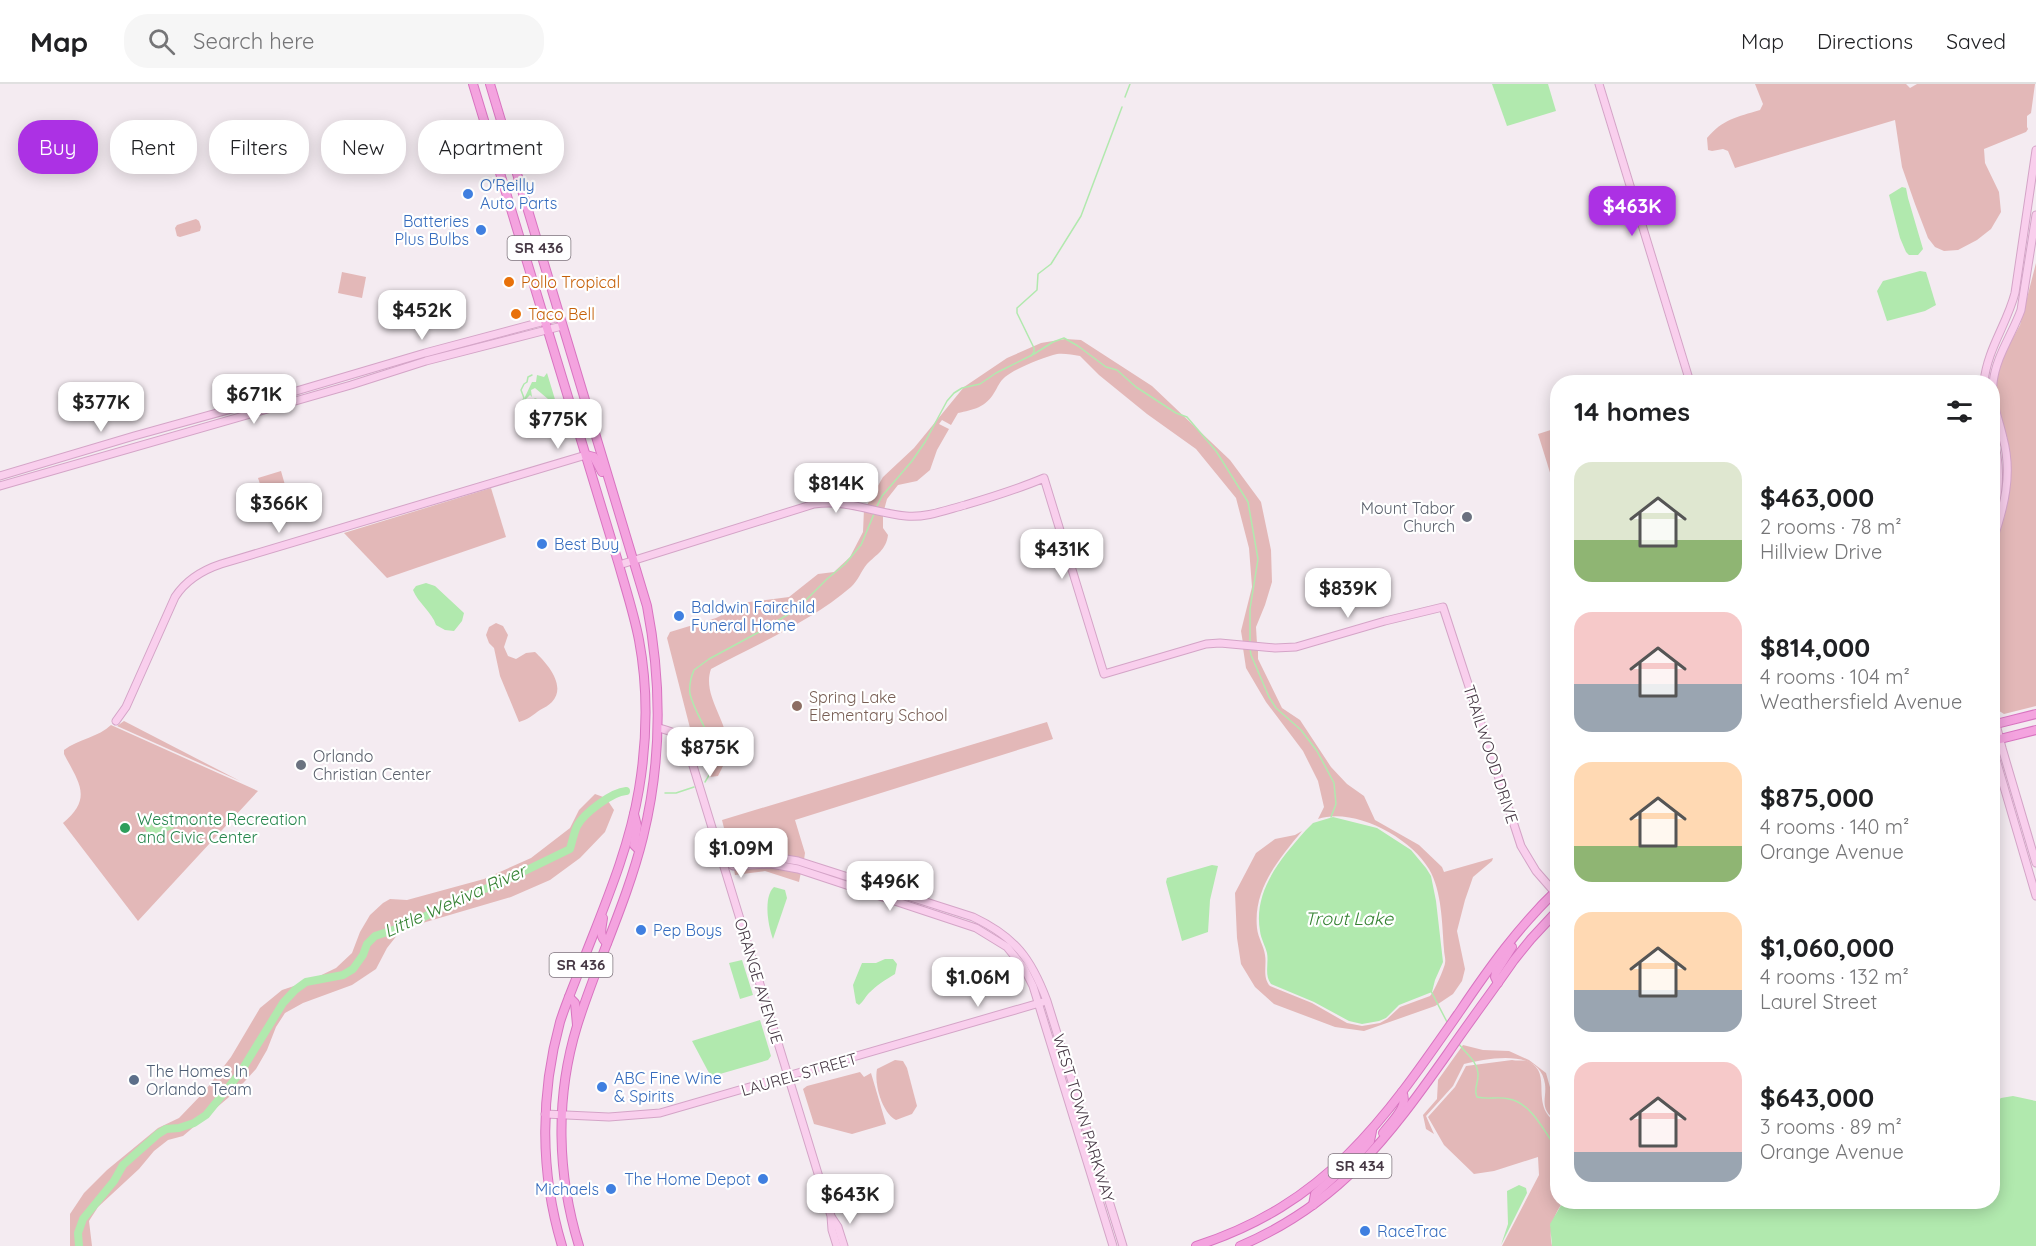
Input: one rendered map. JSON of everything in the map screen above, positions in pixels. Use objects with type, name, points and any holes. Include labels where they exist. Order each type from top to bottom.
[{"type":"main road","name":"SR 436","points":[[473,84],[619,565],[639,642],[644,701],[644,733],[639,788],[624,850],[569,997],[551,1062],[545,1114],[548,1178],[562,1246]]},
{"type":"main road","name":"SR 436","points":[[490,84],[647,606],[657,680],[659,728],[653,783],[639,850],[577,1025],[565,1076],[562,1115],[563,1175],[571,1219],[579,1246]]},
{"type":"main road","points":[[586,454],[594,457],[604,479],[611,484]]},
{"type":"main road","points":[[644,701],[653,724],[659,728]]},
{"type":"main road","points":[[2000,723],[2036,714]]},
{"type":"main road","points":[[2000,739],[2036,730]]},
{"type":"main road","points":[[633,814],[636,826],[634,845],[639,850]]},
{"type":"main road","points":[[623,897],[621,888],[630,860],[624,850]]},
{"type":"main road","name":"SR 434","points":[[1196,1246],[1242,1228],[1288,1203],[1335,1168],[1372,1131],[1525,922],[1550,899]]},
{"type":"main road","points":[[602,911],[601,934],[607,943]]},
{"type":"main road","name":"SR 434","points":[[1240,1246],[1279,1227],[1313,1205],[1344,1181],[1380,1144],[1402,1118],[1530,939],[1550,918]]},
{"type":"main road","points":[[1498,983],[1495,977],[1496,972],[1520,935],[1525,922]]},
{"type":"main road","points":[[569,997],[575,1003],[577,1025]]},
{"type":"main road","points":[[1380,1144],[1381,1136],[1404,1102],[1402,1092]]},
{"type":"main road","points":[[1313,1205],[1315,1194],[1353,1160],[1370,1141],[1372,1131]]},
{"type":"main road","points":[[558,1232],[568,1246]]},
{"type":"street","points":[[1599,84],[1688,375]]},
{"type":"street","points":[[1985,375],[1993,348],[2011,309],[2036,150]]},
{"type":"street","points":[[1994,375],[2001,351],[2016,325],[2021,310],[2036,214]]},
{"type":"street","points":[[2020,263],[2029,265]]},
{"type":"street","points":[[0,486],[561,322]]},
{"type":"street","points":[[0,476],[425,353],[547,326]]},
{"type":"street","points":[[351,385],[369,377],[378,368]]},
{"type":"street","points":[[207,426],[210,415]]},
{"type":"street","points":[[2000,424],[2007,472],[2004,504],[2000,517]]},
{"type":"street","points":[[92,448],[95,458]]},
{"type":"street","points":[[116,721],[126,707],[176,597],[187,583],[200,573],[221,564],[586,454]]},
{"type":"street","name":"TRAILWOOD DRIVE","points":[[634,560],[814,504],[834,502],[866,507],[894,515],[925,516],[1017,490],[1044,478],[1104,674],[1200,646],[1220,643],[1275,648],[1296,647],[1443,607],[1521,846],[1529,862],[1550,887]]},
{"type":"street","points":[[619,565],[634,560]]},
{"type":"street","name":"ORANGE AVENUE","points":[[659,728],[674,732],[683,738],[687,746],[726,863],[831,1216],[837,1246]]},
{"type":"street","points":[[2000,752],[2036,863]]},
{"type":"street","points":[[2000,773],[2036,896]]},
{"type":"street","name":"WEST TOWN PARKWAY","points":[[1113,1246],[1039,1003],[1024,968],[1016,957],[998,940],[976,928],[798,868],[771,864],[733,866],[726,863],[732,858],[754,856],[798,861],[973,917],[995,928],[1016,944],[1032,968],[1047,1001],[1123,1246]]},
{"type":"street","name":"LAUREL STREET","points":[[545,1114],[609,1117],[660,1113],[1047,1001]]},
{"type":"street","name":"ORANGE AVENUE","points":[[831,1216],[838,1227],[844,1246]]},
{"type":"shaded area","points":[[1755,84],[1906,84],[1910,88],[1917,84],[2035,84],[2031,113],[2027,116],[2028,129],[2026,132],[1984,149],[1985,163],[1999,192],[2001,212],[1991,229],[1977,240],[1958,250],[1944,251],[1935,247],[1928,238],[1915,204],[1902,167],[1895,120],[1735,168],[1728,151],[1708,150],[1707,138],[1719,127],[1731,120],[1760,110],[1763,104]]},
{"type":"shaded area","points":[[196,219],[201,227],[200,231],[177,236],[175,228],[177,225]]},
{"type":"shaded area","points":[[2036,263],[2036,706],[2004,714],[2000,712],[2000,529],[2008,501],[2011,467],[2009,446],[2000,419],[2000,375],[1998,375],[2004,354],[2020,325]]},
{"type":"shaded area","points":[[342,272],[366,277],[362,298],[338,293]]},
{"type":"shaded area","points":[[1065,339],[1081,340],[1152,386],[1230,460],[1261,502],[1271,550],[1272,582],[1256,627],[1257,644],[1243,643],[1241,631],[1252,587],[1249,548],[1236,498],[1196,449],[1147,414],[1099,375],[1080,356],[1057,354],[1037,360],[1003,379],[991,398],[983,405],[958,413],[951,425],[942,420],[939,424],[949,429],[937,450],[930,470],[917,481],[898,485],[887,499],[884,510],[867,505],[883,477],[914,448],[964,387],[1007,358],[1041,343]]},
{"type":"shaded area","points":[[1550,430],[1550,473],[1538,434]]},
{"type":"shaded area","points":[[281,471],[287,492],[265,499],[258,478]]},
{"type":"shaded area","points":[[491,488],[506,537],[387,578],[344,533]]},
{"type":"shaded area","points":[[864,509],[883,514],[883,528],[888,535],[883,548],[867,564],[853,585],[802,621],[711,669],[710,688],[726,735],[728,749],[718,776],[710,777],[690,728],[667,638],[670,632],[716,618],[749,602],[789,597],[818,574],[834,572],[850,557],[863,532]]},
{"type":"shaded area","points":[[496,623],[503,626],[508,635],[504,647],[508,656],[516,659],[526,653],[535,652],[550,668],[556,682],[556,696],[552,702],[519,722],[500,676],[494,648],[486,635],[489,627]]},
{"type":"shaded area","points":[[1243,648],[1258,649],[1258,659],[1282,708],[1300,720],[1331,767],[1347,784],[1364,796],[1375,820],[1419,845],[1442,867],[1444,872],[1493,858],[1473,877],[1457,931],[1465,969],[1462,981],[1453,994],[1435,1006],[1364,1031],[1335,1027],[1274,1004],[1255,987],[1241,964],[1235,893],[1256,853],[1275,839],[1295,835],[1302,831],[1269,875],[1259,900],[1257,928],[1264,952],[1266,979],[1270,986],[1312,1003],[1347,1023],[1362,1026],[1380,1023],[1400,1007],[1430,996],[1441,975],[1445,960],[1439,897],[1429,869],[1409,846],[1380,828],[1348,817],[1332,816],[1318,819],[1324,807],[1318,781],[1303,751],[1266,702],[1246,668]]},
{"type":"shaded area","points":[[124,721],[240,781],[117,726]]},
{"type":"shaded area","points":[[1047,722],[1053,739],[795,820],[805,853],[804,860],[731,856],[722,820]]},
{"type":"shaded area","points":[[111,725],[258,791],[138,921],[63,823],[78,806],[80,798],[78,782],[64,750]]},
{"type":"shaded area","points":[[595,794],[606,798],[614,810],[605,832],[580,858],[550,880],[511,897],[402,929],[387,948],[376,969],[352,985],[303,1003],[285,1013],[256,1069],[235,1092],[183,1136],[168,1140],[154,1151],[139,1169],[98,1207],[89,1221],[92,1246],[70,1246],[70,1214],[84,1193],[107,1170],[158,1128],[179,1118],[204,1092],[231,1057],[260,1008],[282,990],[309,981],[336,968],[352,953],[370,915],[383,903],[390,899],[407,900],[484,879],[531,858],[570,828],[579,810]]},
{"type":"shaded area","points":[[771,866],[801,872],[799,882],[765,871],[735,875],[734,869]]},
{"type":"shaded area","points":[[1463,1045],[1483,1050],[1509,1051],[1529,1060],[1546,1073],[1550,1087],[1550,1116],[1545,1108],[1545,1084],[1541,1073],[1534,1065],[1512,1058],[1486,1060],[1464,1064],[1453,1086],[1426,1116],[1434,1134],[1426,1129],[1423,1115],[1437,1099],[1438,1080]]},
{"type":"shaded area","points":[[895,1060],[903,1061],[907,1068],[917,1106],[912,1114],[896,1120],[883,1105],[876,1075],[877,1069]]},
{"type":"shaded area","points":[[1512,1060],[1527,1061],[1535,1066],[1539,1073],[1544,1107],[1550,1117],[1550,1209],[1559,1209],[1553,1223],[1552,1246],[1502,1246],[1539,1175],[1538,1157],[1494,1171],[1474,1174],[1444,1145],[1428,1117],[1455,1087],[1466,1066]]},
{"type":"shaded area","points":[[860,1072],[864,1077],[871,1073],[886,1124],[852,1134],[814,1124],[803,1089]]},
{"type":"water","points":[[1492,84],[1548,84],[1556,111],[1507,126]]},
{"type":"water","points":[[1902,187],[1906,188],[1923,249],[1918,255],[1909,255],[1906,252],[1889,195]]},
{"type":"water","points":[[1920,271],[1926,272],[1936,305],[1925,311],[1887,321],[1877,291],[1883,281]]},
{"type":"water","points":[[547,373],[557,406],[553,409],[548,399],[535,388],[531,390],[532,397],[530,395],[524,399],[532,382],[536,382],[537,375],[544,377]]},
{"type":"water","points":[[426,583],[435,586],[464,613],[462,621],[454,631],[445,630],[436,625],[415,595],[413,590],[416,586]]},
{"type":"water","points":[[167,814],[174,828],[150,839],[143,824],[150,821],[154,828],[161,824],[159,818]]},
{"type":"water","name":"Trout Lake","points":[[1333,817],[1377,828],[1411,850],[1431,876],[1443,962],[1432,992],[1399,1005],[1386,1018],[1379,1021],[1362,1024],[1349,1021],[1314,1002],[1271,984],[1268,977],[1267,953],[1261,934],[1259,916],[1265,889],[1287,852],[1306,830],[1313,823]]},
{"type":"water","points":[[1212,865],[1218,866],[1210,900],[1208,932],[1182,941],[1166,882],[1167,878]]},
{"type":"water","points":[[774,887],[785,890],[787,898],[773,939],[768,919],[768,898]]},
{"type":"water","points":[[885,959],[893,959],[897,964],[895,974],[875,987],[859,1005],[856,1003],[853,985],[862,963],[876,963]]},
{"type":"water","points":[[742,960],[753,995],[740,999],[729,963]]},
{"type":"water","points":[[760,1020],[771,1056],[768,1060],[713,1076],[709,1073],[692,1041]]},
{"type":"water","points":[[2013,1096],[2036,1101],[2036,1246],[1552,1246],[1550,1224],[1559,1209],[2000,1209],[2001,1098]]},
{"type":"water","points":[[1519,1185],[1526,1188],[1527,1193],[1501,1245],[1508,1224],[1507,1191]]},
{"type":"waterway","points":[[1125,97],[1130,84]]},
{"type":"waterway","points":[[1031,356],[1034,348],[1017,313],[1017,308],[1037,290],[1038,274],[1051,264],[1081,216],[1122,107]]},
{"type":"waterway","name":"Little Wekiva River","points":[[877,506],[882,496],[925,442],[947,401],[954,393],[962,388],[980,384],[996,373],[1064,338],[1106,367],[1117,370],[1136,387],[1176,413],[1187,417],[1216,451],[1248,502],[1258,559],[1250,609],[1250,644]]},
{"type":"waterway","points":[[522,402],[524,398],[521,390],[528,377],[532,375]]},
{"type":"waterway","points":[[525,400],[540,401]]},
{"type":"waterway","points":[[523,403],[525,408]]},
{"type":"waterway","name":"Little Wekiva River","points":[[705,782],[711,770],[713,758],[709,737],[690,694],[690,682],[694,670],[709,659],[797,609],[845,564],[861,545],[874,514]]},
{"type":"waterway","name":"Little Wekiva River","points":[[1250,648],[1269,697],[1276,708],[1301,730],[1317,751],[1334,783],[1336,804],[1331,817]]},
{"type":"waterway","name":"Little Wekiva River","points":[[665,793],[676,793],[694,787]]},
{"type":"waterway","name":"Little Wekiva River","points":[[79,1246],[78,1233],[83,1219],[114,1181],[123,1165],[166,1129],[194,1123],[206,1115],[240,1073],[283,1003],[295,990],[306,982],[343,975],[353,969],[363,955],[367,944],[375,936],[411,924],[459,898],[496,885],[570,849],[577,826],[586,815],[606,799],[626,791]]},
{"type":"waterway","name":"Little Wekiva River","points":[[1431,991],[1447,1022]]},
{"type":"waterway","name":"Little Wekiva River","points":[[1459,1044],[1477,1069],[1477,1097],[1505,1098],[1525,1106],[1550,1139]]},
{"type":"place","name":"O'Reilly Auto Parts","points":[[468,194]]},
{"type":"place","name":"Batteries Plus Bulbs","points":[[481,230]]},
{"type":"place","name":"Pollo Tropical","points":[[509,282]]},
{"type":"place","name":"Taco Bell","points":[[516,314]]},
{"type":"place","name":"Mount Tabor Church","points":[[1467,517]]},
{"type":"place","name":"Best Buy","points":[[542,544]]},
{"type":"place","name":"Baldwin Fairchild Funeral Home","points":[[679,616]]},
{"type":"place","name":"Spring Lake Elementary School","points":[[797,706]]},
{"type":"place","name":"Orlando Christian Center","points":[[301,765]]},
{"type":"place","name":"Westmonte Recreation and Civic Center","points":[[125,828]]},
{"type":"place","name":"Pep Boys","points":[[641,930]]},
{"type":"place","name":"The Homes In Orlando Team","points":[[134,1080]]},
{"type":"place","name":"ABC Fine Wine & Spirits","points":[[602,1087]]},
{"type":"place","name":"The Home Depot","points":[[763,1179]]},
{"type":"place","name":"Michaels","points":[[611,1189]]},
{"type":"place","name":"RaceTrac","points":[[1365,1231]]}]
